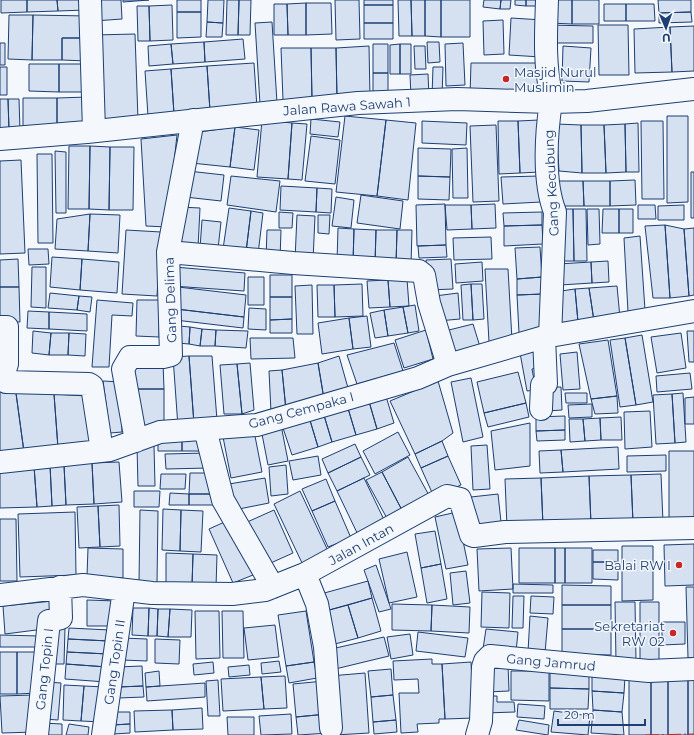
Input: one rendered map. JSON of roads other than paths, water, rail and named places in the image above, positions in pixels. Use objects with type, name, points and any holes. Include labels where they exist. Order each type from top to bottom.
[{"type":"street","points":[[90,0],[94,131]]},
{"type":"street","name":"Gang Kecubung","points":[[541,410],[542,385],[546,384],[547,337],[555,212],[549,197],[547,128],[551,98],[545,63],[544,41],[547,0]]},
{"type":"street","name":"Jalan Rawa Sawah 1","points":[[0,139],[94,131],[358,103],[458,99],[551,98],[587,101],[694,89]]},
{"type":"street","name":"Gang Delima","points":[[136,441],[123,369],[130,357],[163,357],[171,355],[168,252],[193,120]]},
{"type":"street","points":[[168,252],[293,263],[419,271],[424,275],[429,303],[448,365]]},
{"type":"street","name":"Gang Cempaka I","points":[[0,462],[110,450],[160,432],[257,425],[418,378],[448,365],[547,337],[694,311]]},
{"type":"street","points":[[0,327],[7,327],[7,364],[2,379],[6,382],[89,384],[92,386],[102,451]]},
{"type":"street","points":[[205,429],[223,500],[273,587]]},
{"type":"street","name":"Jalan Intan","points":[[0,595],[83,585],[152,593],[232,594],[265,590],[305,574],[447,496],[460,499],[471,535],[474,536],[505,532],[694,528]]},
{"type":"street","points":[[305,574],[317,604],[325,647],[331,728]]},
{"type":"street","name":"Gang Topin I","points":[[37,735],[49,620],[61,618],[60,587]]},
{"type":"street","name":"Gang Topin II","points":[[103,735],[124,590]]},
{"type":"street","name":"Gang Jamrud","points":[[477,735],[481,721],[483,667],[485,661],[490,656],[649,671],[694,669]]},
{"type":"place","name":"Masjid Nurul Muslimin","points":[[506,79]]},
{"type":"place","name":"Balai RW I","points":[[679,565]]},
{"type":"place","name":"Sekretariat RW 02","points":[[673,633]]}]
